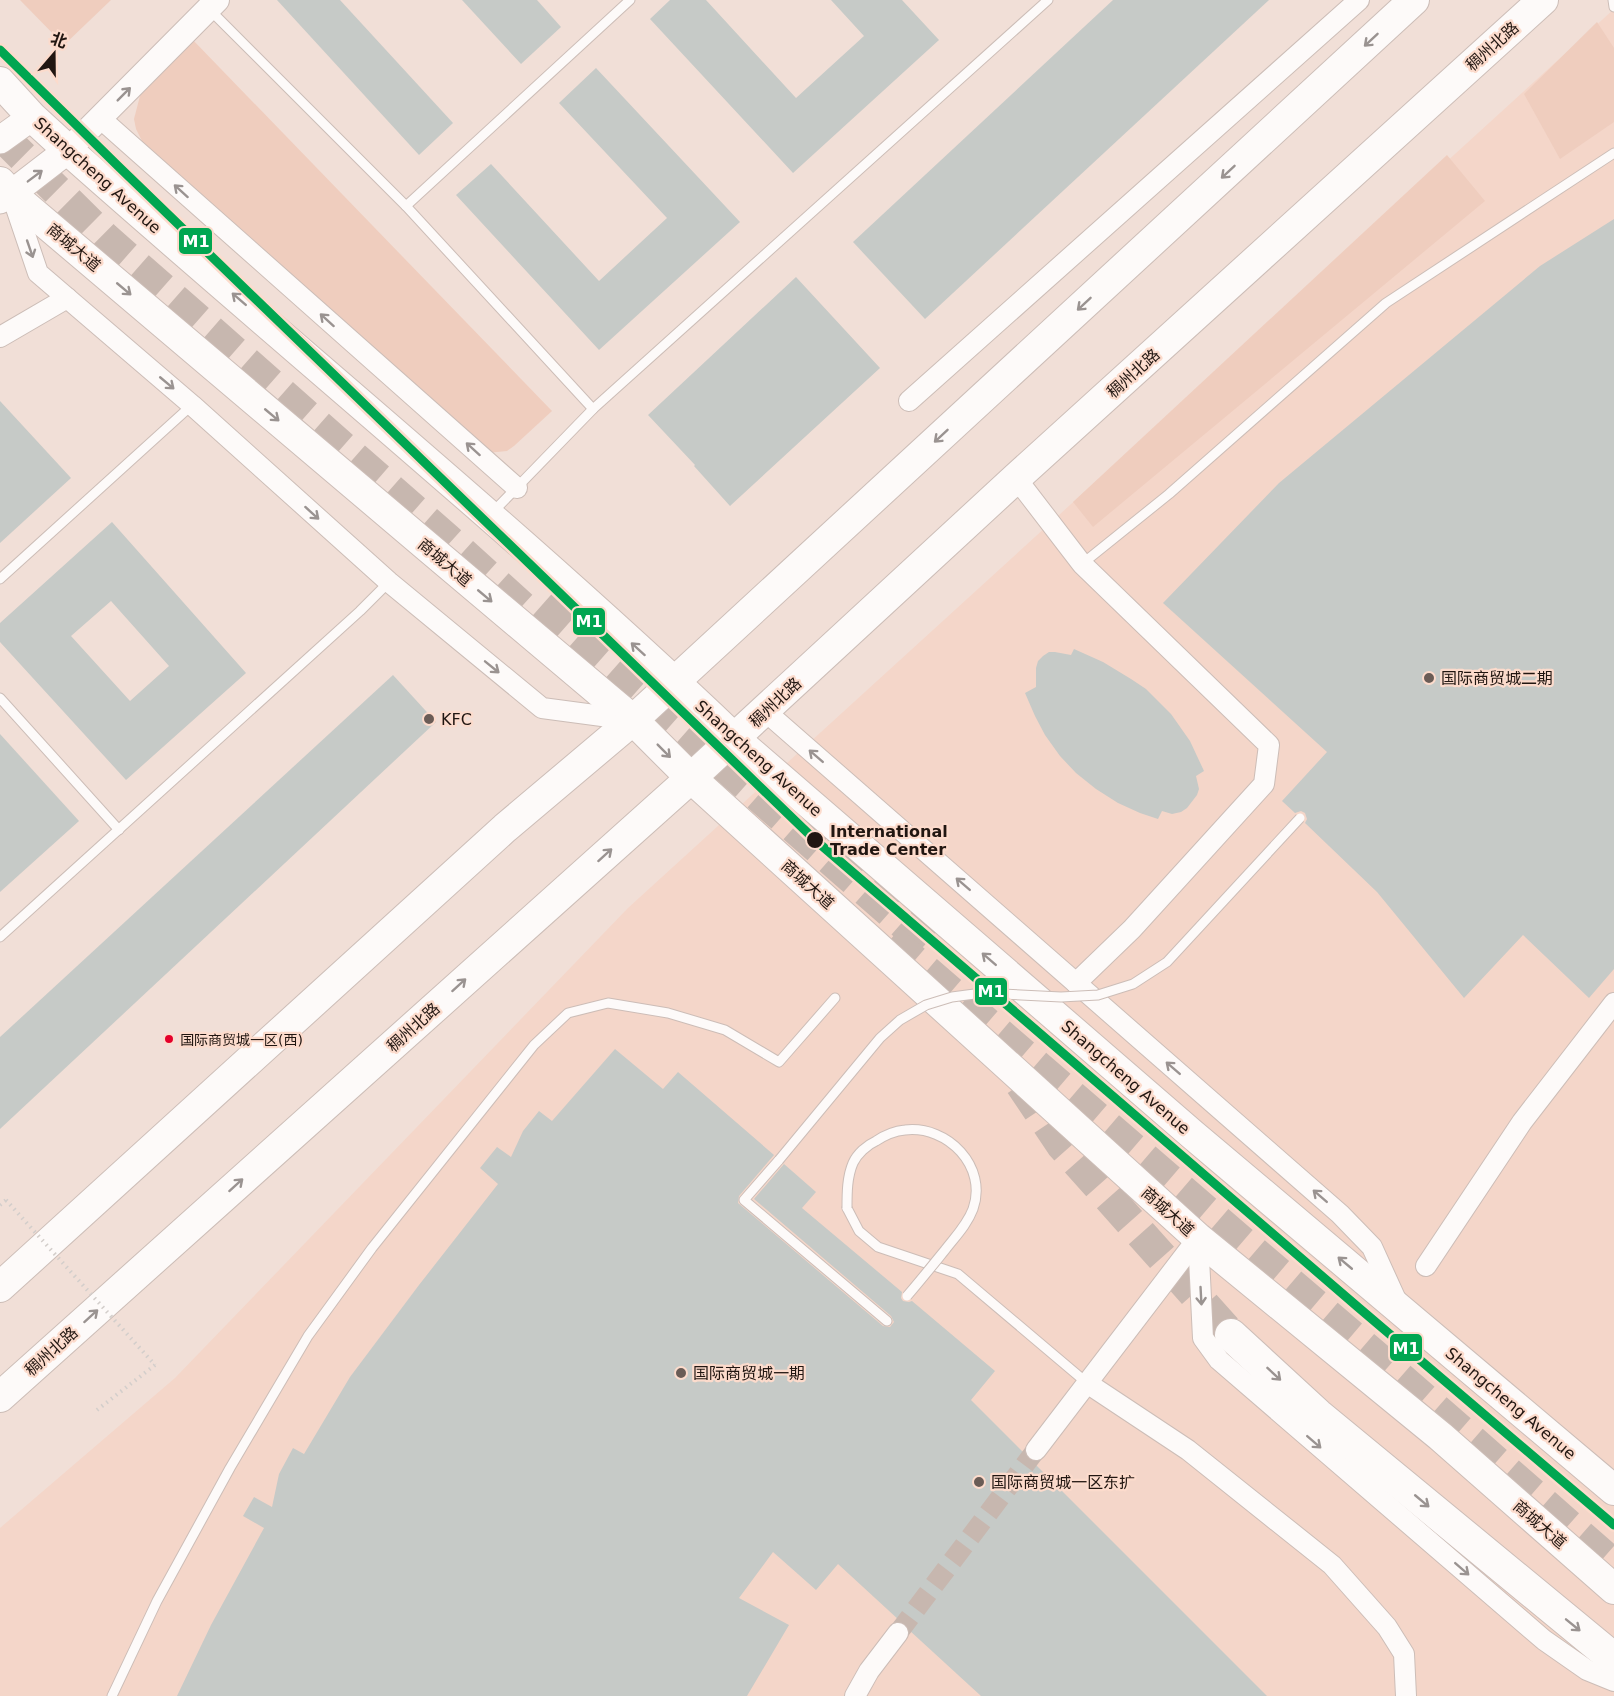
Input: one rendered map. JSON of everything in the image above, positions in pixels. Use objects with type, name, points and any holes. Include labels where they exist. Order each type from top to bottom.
[{"type":"highway","points":[[1231,1335],[1318,1415],[1614,1659]]},
{"type":"main road","points":[[0,1287],[505,828],[633,720],[1414,0]]},
{"type":"main road","name":"稠州北路","points":[[0,1396],[735,739],[1016,478],[1543,0]]},
{"type":"main road","name":"Shangcheng Avenue","points":[[0,82],[32,117],[68,150],[489,516],[674,681],[735,739],[1184,1127],[1614,1490]]},
{"type":"main road","points":[[0,140],[32,117]]},
{"type":"main road","points":[[4,192],[68,150]]},
{"type":"main road","name":"商城大道","points":[[4,192],[633,720],[691,778],[1198,1238],[1440,1436],[1614,1589]]},
{"type":"street","points":[[909,401],[1359,0]]},
{"type":"street","points":[[68,150],[213,4]]},
{"type":"street","points":[[99,118],[517,488]]},
{"type":"street","points":[[4,192],[38,273],[192,405],[389,582],[542,708],[633,720]]},
{"type":"street","points":[[0,337],[67,298]]},
{"type":"street","points":[[1016,478],[1082,564],[1269,745],[1264,784],[1132,928],[1076,983]]},
{"type":"street","points":[[765,711],[1340,1214],[1372,1247],[1401,1310]]},
{"type":"street","points":[[1426,1266],[1522,1122],[1614,1003]]},
{"type":"street","points":[[1036,1450],[1198,1238]]},
{"type":"street","points":[[1198,1238],[1203,1338],[1219,1360],[1544,1640],[1587,1670],[1614,1681]]},
{"type":"street","points":[[1087,1383],[1188,1450],[1332,1565],[1387,1627],[1404,1654],[1406,1696]]},
{"type":"street","points":[[855,1696],[869,1671],[898,1633]]},
{"type":"lane","points":[[406,206],[630,0]]},
{"type":"lane","points":[[489,516],[593,409],[1048,0]]},
{"type":"lane","points":[[1613,0],[1614,7]]},
{"type":"lane","points":[[213,4],[406,206],[593,409]]},
{"type":"lane","points":[[1082,564],[1169,494],[1386,303],[1614,153]]},
{"type":"lane","points":[[0,579],[192,405]]},
{"type":"lane","points":[[0,938],[360,611],[389,582]]},
{"type":"lane","points":[[0,698],[119,830]]},
{"type":"lane","points":[[887,1321],[744,1200],[880,1038],[900,1020],[926,1005],[952,997],[982,993],[1061,997],[1098,995],[1133,984],[1167,962],[1300,818]]},
{"type":"lane","points":[[112,1696],[157,1601],[230,1468],[308,1336],[372,1248],[534,1045],[568,1013],[608,1003],[668,1013],[725,1030],[779,1062],[835,998]]},
{"type":"lane","points":[[907,1296],[967,1223],[974,1206],[976,1185],[971,1166],[960,1150],[946,1138],[928,1131],[906,1129],[887,1134],[868,1145],[854,1161],[847,1185],[847,1208],[859,1231],[878,1247],[958,1274],[1087,1383]]},
{"type":"path","points":[[0,1206],[6,1200],[155,1365],[97,1410]]},
{"type":"shaded area","points":[[20,0],[111,0],[64,45]]},
{"type":"shaded area","points":[[1614,9],[1614,1696],[0,1696],[0,1528],[175,1378],[628,908]]},
{"type":"shaded area","points":[[1597,22],[1614,48],[1614,122],[1560,159],[1524,94]]},
{"type":"shaded area","points":[[191,38],[552,411],[514,446],[507,451],[487,453],[144,145],[134,119],[141,92]]},
{"type":"shaded area","points":[[1447,155],[1485,201],[1093,527],[1073,502]]},
{"type":"building","points":[[277,0],[340,0],[453,123],[419,155]]},
{"type":"building","points":[[462,0],[537,0],[561,27],[521,64]]},
{"type":"building","points":[[670,0],[706,0],[796,98],[864,36],[831,0],[902,0],[939,40],[793,173],[650,19]]},
{"type":"building","points":[[1113,0],[1269,0],[925,319],[853,242]]},
{"type":"building","points":[[596,68],[740,222],[599,350],[456,195],[491,164],[599,281],[667,218],[559,103]]},
{"type":"building","name":"国际商贸城二期","points":[[1614,219],[1614,969],[1589,998],[1523,935],[1464,998],[1377,892],[1305,823],[1307,819],[1305,813],[1301,811],[1295,813],[1282,801],[1327,752],[1163,603],[1279,483],[1540,266]]},
{"type":"building","points":[[796,277],[880,368],[730,506],[648,415]]},
{"type":"building","points":[[0,401],[71,478],[0,543]]},
{"type":"building","points":[[112,522],[246,673],[126,780],[0,642],[0,623]],"holes":[[[111,601],[169,666],[130,701],[71,636]]]},
{"type":"building","points":[[1074,649],[1103,662],[1146,689],[1171,714],[1190,741],[1204,771],[1196,776],[1199,789],[1187,808],[1172,814],[1162,811],[1158,819],[1118,803],[1076,773],[1045,735],[1025,693],[1036,687],[1036,668],[1043,656],[1049,652],[1071,655]]},
{"type":"building","points":[[393,675],[436,722],[0,1129],[0,1037]]},
{"type":"building","points":[[0,734],[79,821],[0,892]]},
{"type":"building","name":"国际商贸城一期","points":[[615,1049],[663,1089],[678,1072],[774,1155],[739,1196],[738,1203],[883,1326],[890,1327],[894,1322],[891,1316],[754,1199],[784,1164],[816,1192],[802,1208],[902,1292],[903,1301],[912,1301],[995,1371],[971,1400],[1267,1696],[981,1696],[909,1630],[906,1624],[838,1564],[816,1590],[773,1552],[739,1598],[789,1625],[747,1696],[177,1696],[211,1625],[264,1528],[243,1516],[254,1497],[272,1507],[279,1474],[293,1448],[304,1454],[350,1377],[498,1184],[480,1168],[497,1147],[511,1157],[523,1131],[539,1111],[552,1121]]},
{"type":"tunnel","points":[[0,134],[105,238],[553,635]]},
{"type":"tunnel","points":[[542,605],[930,947]]},
{"type":"tunnel","points":[[890,940],[1374,1355],[1614,1565]]},
{"type":"tunnel","points":[[1021,1084],[1062,1145],[1231,1335]]},
{"type":"tunnel","points":[[898,1633],[1036,1450]]},
{"type":"transit line","name":"M1","points":[[0,50],[814,839],[1614,1525]]},
{"type":"place","name":"国际商贸城二期","points":[[1429,678]]},
{"type":"place","name":"KFC","points":[[429,719]]},
{"type":"place","name":"International Trade Center","points":[[815,840]]},
{"type":"place","name":"国际商贸城一区(西)","points":[[169,1039]]},
{"type":"place","name":"国际商贸城一期","points":[[681,1373]]},
{"type":"place","name":"国际商贸城一区东扩","points":[[979,1482]]}]
